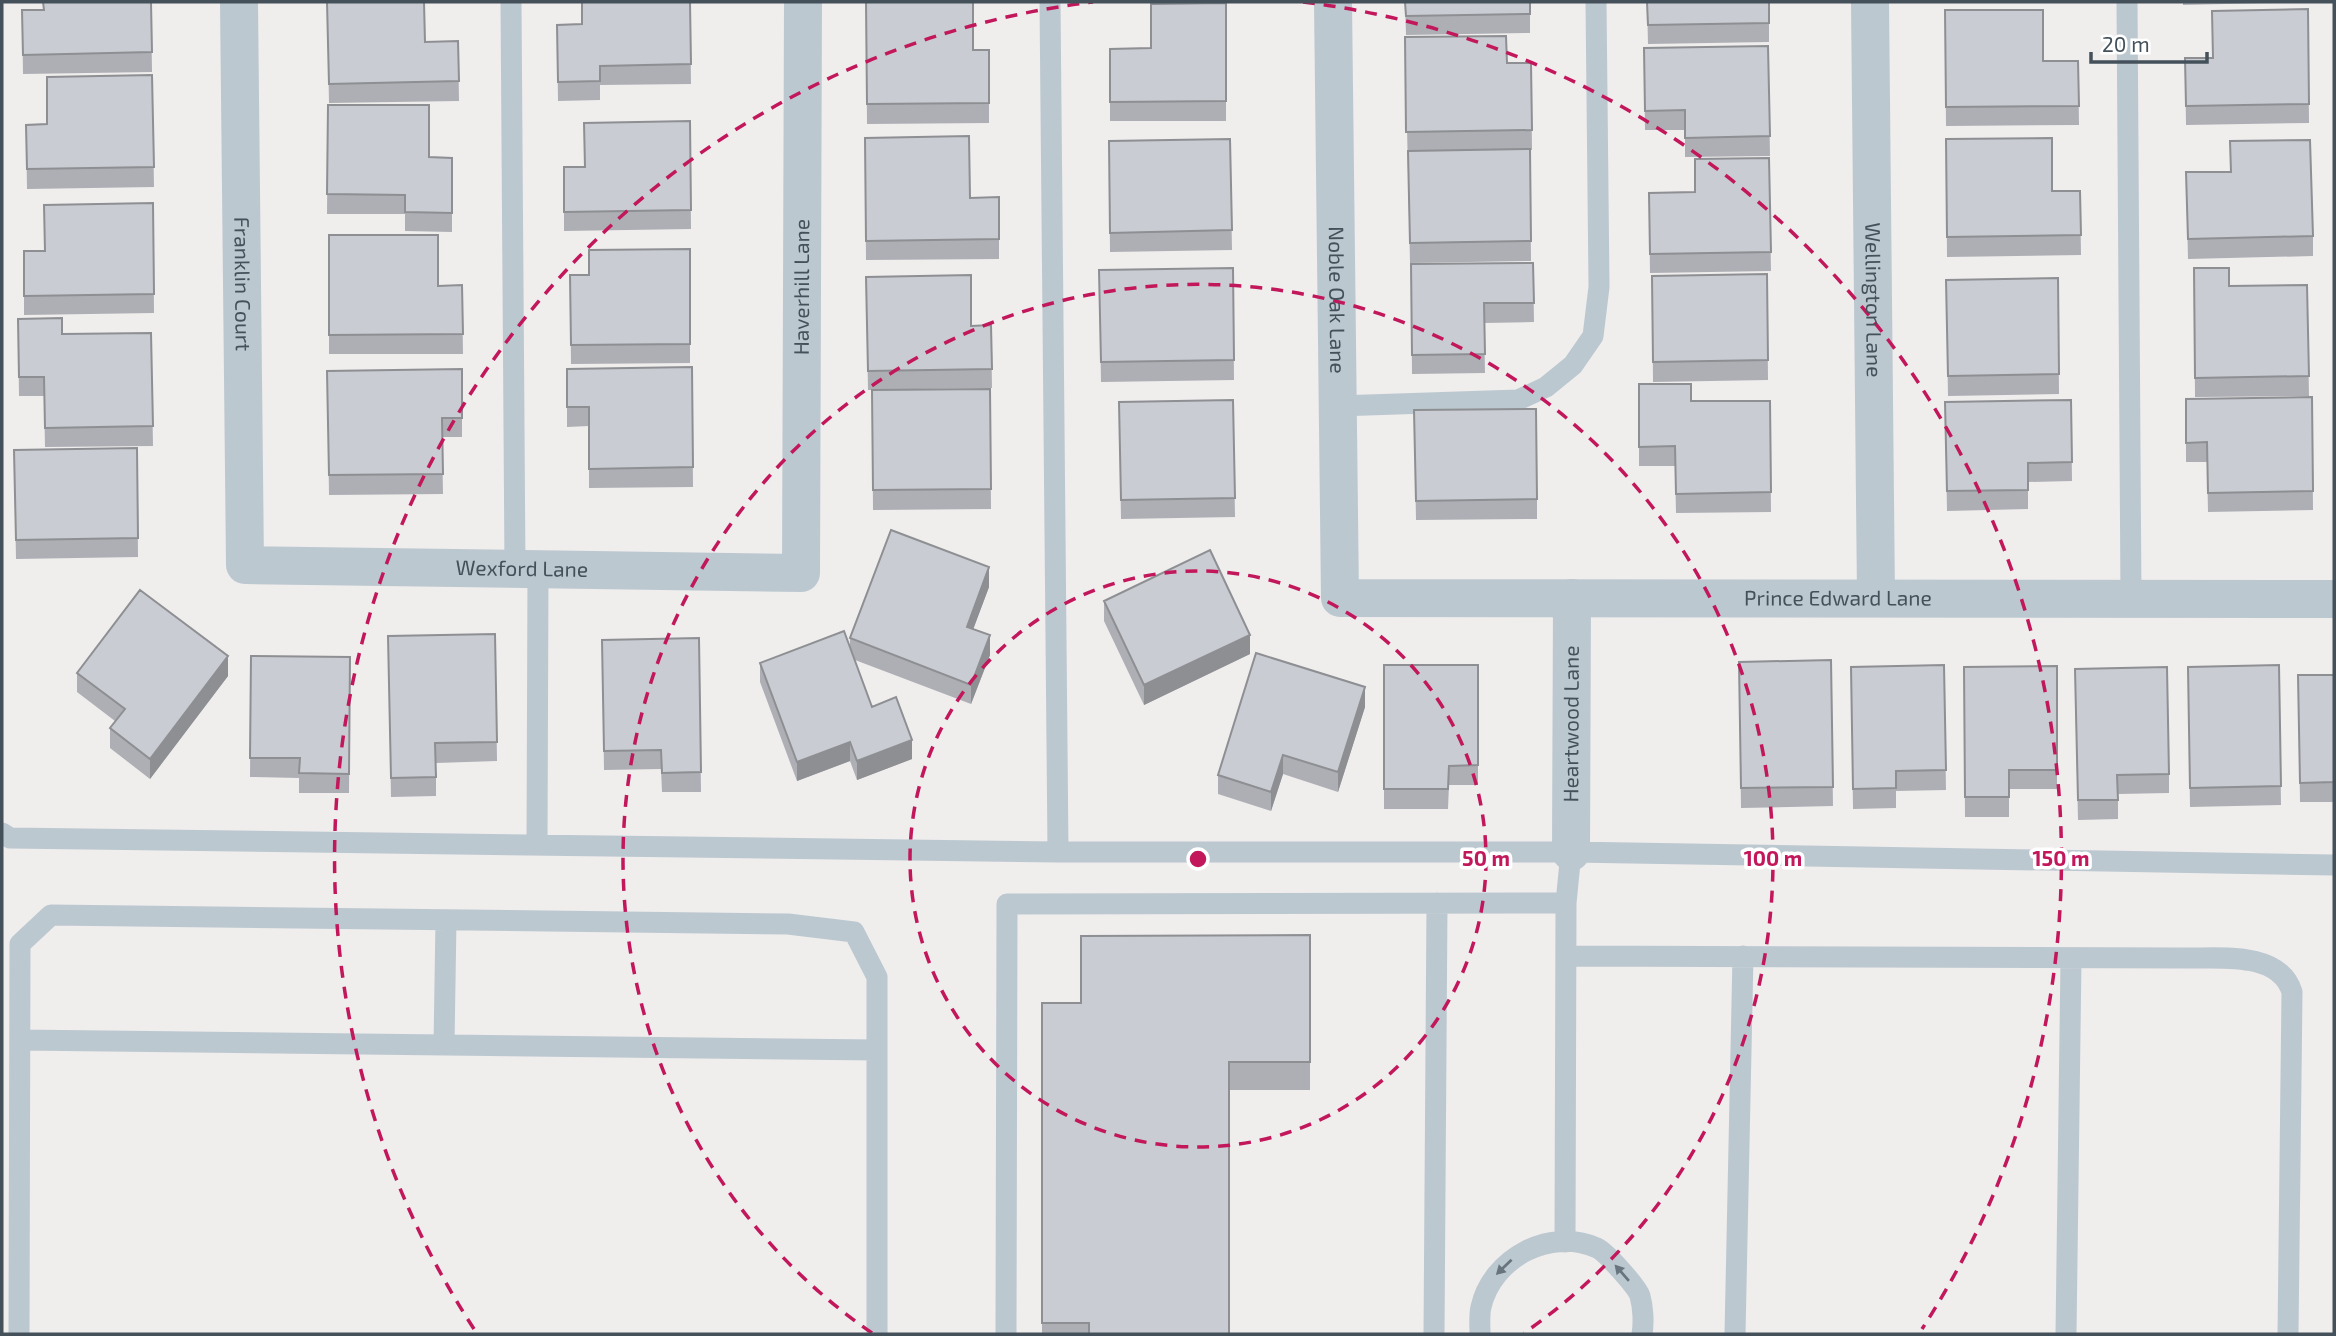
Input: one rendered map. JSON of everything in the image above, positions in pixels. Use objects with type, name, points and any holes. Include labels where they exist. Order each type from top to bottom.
[{"type":"street","name":"Franklin Court","points":[[239,2],[245,565]]},
{"type":"street","name":"Haverhill Lane","points":[[801,573],[803,2]]},
{"type":"street","name":"Noble Oak Lane","points":[[1333,2],[1339,598]]},
{"type":"street","name":"Wellington Lane","points":[[1870,2],[1876,598]]},
{"type":"street","name":"Wexford Lane","points":[[245,565],[801,573]]},
{"type":"street","name":"Prince Edward Lane","points":[[1339,598],[2334,598]]},
{"type":"street","name":"Heartwood Lane","points":[[1571,852],[1572,598]]},
{"type":"lane","points":[[511,2],[537,845]]},
{"type":"lane","points":[[1050,2],[1058,852]]},
{"type":"lane","points":[[1338,406],[1518,400],[1546,387],[1564,372],[1593,336],[1599,287],[1595,2]]},
{"type":"lane","points":[[2127,2],[2131,598]]},
{"type":"lane","points":[[2,833],[10,838],[1058,852],[1571,852],[2334,865]]},
{"type":"lane","points":[[1565,1242],[1566,903],[1571,852]]},
{"type":"lane","points":[[1434,1334],[1437,903]]},
{"type":"lane","points":[[1006,1334],[1007,904],[1566,903]]},
{"type":"lane","points":[[19,1334],[20,944],[51,915],[788,924],[853,932],[877,977],[877,1334]]},
{"type":"lane","points":[[444,1045],[446,920]]},
{"type":"lane","points":[[1566,956],[2246,960],[2273,968],[2287,977],[2292,992],[2288,1334]]},
{"type":"lane","points":[[1735,1334],[1743,956]]},
{"type":"lane","points":[[2066,1334],[2071,958]]},
{"type":"lane","points":[[20,1040],[877,1050]]},
{"type":"lane","points":[[1480,1334],[1481,1306],[1496,1276],[1517,1254],[1541,1244],[1565,1242],[1598,1248],[1616,1266],[1639,1294],[1643,1334]]},
{"type":"building","points":[[43,2],[151,2],[152,52],[23,55],[22,10],[44,10]]},
{"type":"building","points":[[327,2],[424,2],[425,42],[458,41],[459,81],[329,84]]},
{"type":"building","points":[[582,2],[690,2],[691,64],[600,66],[600,81],[558,82],[557,25],[582,24]]},
{"type":"building","points":[[866,2],[973,2],[973,50],[989,50],[989,103],[867,104]]},
{"type":"building","points":[[1405,2],[1530,2],[1530,14],[1406,16]]},
{"type":"building","points":[[1647,2],[1769,2],[1769,23],[1648,25]]},
{"type":"building","points":[[1226,3],[1226,101],[1110,102],[1110,49],[1151,48],[1151,4]]},
{"type":"building","points":[[2308,9],[2309,104],[2186,106],[2185,58],[2213,58],[2212,11]]},
{"type":"building","points":[[1945,10],[2043,10],[2043,61],[2078,61],[2079,106],[1946,107]]},
{"type":"building","points":[[1506,36],[1507,63],[1531,63],[1532,130],[1406,132],[1405,37]]},
{"type":"building","points":[[1768,46],[1770,136],[1685,138],[1685,110],[1645,111],[1644,48]]},
{"type":"building","points":[[152,75],[154,167],[27,169],[26,125],[47,124],[47,77]]},
{"type":"building","points":[[328,105],[429,105],[429,157],[452,158],[452,213],[405,212],[405,195],[327,194]]},
{"type":"building","points":[[690,121],[691,210],[564,212],[564,167],[585,167],[584,123]]},
{"type":"building","points":[[969,136],[970,198],[999,197],[999,239],[866,241],[865,138]]},
{"type":"building","points":[[2052,138],[2052,191],[2080,191],[2081,235],[1947,237],[1946,139]]},
{"type":"building","points":[[1230,139],[1232,230],[1110,233],[1109,141]]},
{"type":"building","points":[[2310,140],[2313,236],[2188,239],[2186,172],[2231,172],[2230,141]]},
{"type":"building","points":[[1530,149],[1531,241],[1410,243],[1408,151]]},
{"type":"building","points":[[1769,158],[1771,252],[1650,254],[1649,193],[1695,192],[1695,159]]},
{"type":"building","points":[[153,203],[154,294],[24,296],[24,251],[45,251],[44,205]]},
{"type":"building","points":[[329,235],[438,235],[438,286],[462,285],[463,334],[329,335]]},
{"type":"building","points":[[690,249],[690,344],[571,345],[570,275],[589,275],[589,250]]},
{"type":"building","points":[[1533,263],[1534,303],[1484,303],[1485,354],[1412,355],[1411,264]]},
{"type":"building","points":[[1233,268],[1234,360],[1101,362],[1099,270]]},
{"type":"building","points":[[2194,268],[2229,268],[2229,286],[2307,285],[2309,376],[2195,378]]},
{"type":"building","points":[[1767,274],[1768,360],[1653,362],[1652,276]]},
{"type":"building","points":[[971,275],[971,326],[991,325],[992,369],[868,371],[866,277]]},
{"type":"building","points":[[2058,278],[2059,374],[1948,376],[1946,280]]},
{"type":"building","points":[[62,318],[62,334],[151,333],[153,426],[45,428],[44,377],[19,377],[18,319]]},
{"type":"building","points":[[692,367],[693,467],[589,469],[589,407],[567,407],[567,369]]},
{"type":"building","points":[[462,369],[462,418],[442,418],[443,474],[329,475],[327,371]]},
{"type":"building","points":[[1639,384],[1691,384],[1691,401],[1770,401],[1771,492],[1676,494],[1675,446],[1639,447]]},
{"type":"building","points":[[990,389],[991,489],[873,490],[872,390]]},
{"type":"building","points":[[2312,397],[2313,491],[2208,493],[2207,442],[2186,443],[2186,399]]},
{"type":"building","points":[[1233,400],[1235,498],[1121,500],[1119,402]]},
{"type":"building","points":[[2071,400],[2072,462],[2028,463],[2028,490],[1947,491],[1945,402]]},
{"type":"building","points":[[1536,409],[1537,499],[1416,501],[1414,410]]},
{"type":"building","points":[[137,448],[138,538],[16,540],[14,450]]},
{"type":"building","points":[[891,530],[989,567],[967,627],[990,635],[971,685],[850,638]]},
{"type":"building","points":[[1210,550],[1250,635],[1144,685],[1104,601]]},
{"type":"building","points":[[140,590],[228,656],[150,759],[110,728],[125,709],[77,673]]},
{"type":"building","points":[[844,631],[872,707],[896,697],[912,740],[857,761],[850,742],[797,762],[760,663]]},
{"type":"building","points":[[495,634],[497,742],[435,743],[436,777],[391,778],[388,636]]},
{"type":"building","points":[[699,638],[701,772],[662,773],[661,750],[604,751],[602,640]]},
{"type":"building","points":[[1256,653],[1365,687],[1338,772],[1283,755],[1271,792],[1218,775]]},
{"type":"building","points":[[251,656],[350,657],[349,774],[299,773],[300,758],[250,758]]},
{"type":"building","points":[[1831,660],[1833,787],[1741,788],[1739,662]]},
{"type":"building","points":[[1384,665],[1478,665],[1478,765],[1449,766],[1448,789],[1384,789]]},
{"type":"building","points":[[1944,665],[1946,770],[1896,771],[1896,788],[1853,789],[1851,667]]},
{"type":"building","points":[[2279,665],[2281,786],[2190,788],[2188,667]]},
{"type":"building","points":[[2057,666],[2057,770],[2009,770],[2009,797],[1965,797],[1964,667]]},
{"type":"building","points":[[2167,667],[2169,774],[2117,775],[2118,800],[2078,800],[2075,669]]},
{"type":"building","points":[[2298,675],[2334,675],[2334,782],[2300,783]]},
{"type":"building","points":[[1310,935],[1310,1062],[1229,1062],[1229,1334],[1089,1334],[1089,1323],[1042,1323],[1042,1003],[1081,1003],[1081,936]]}]
